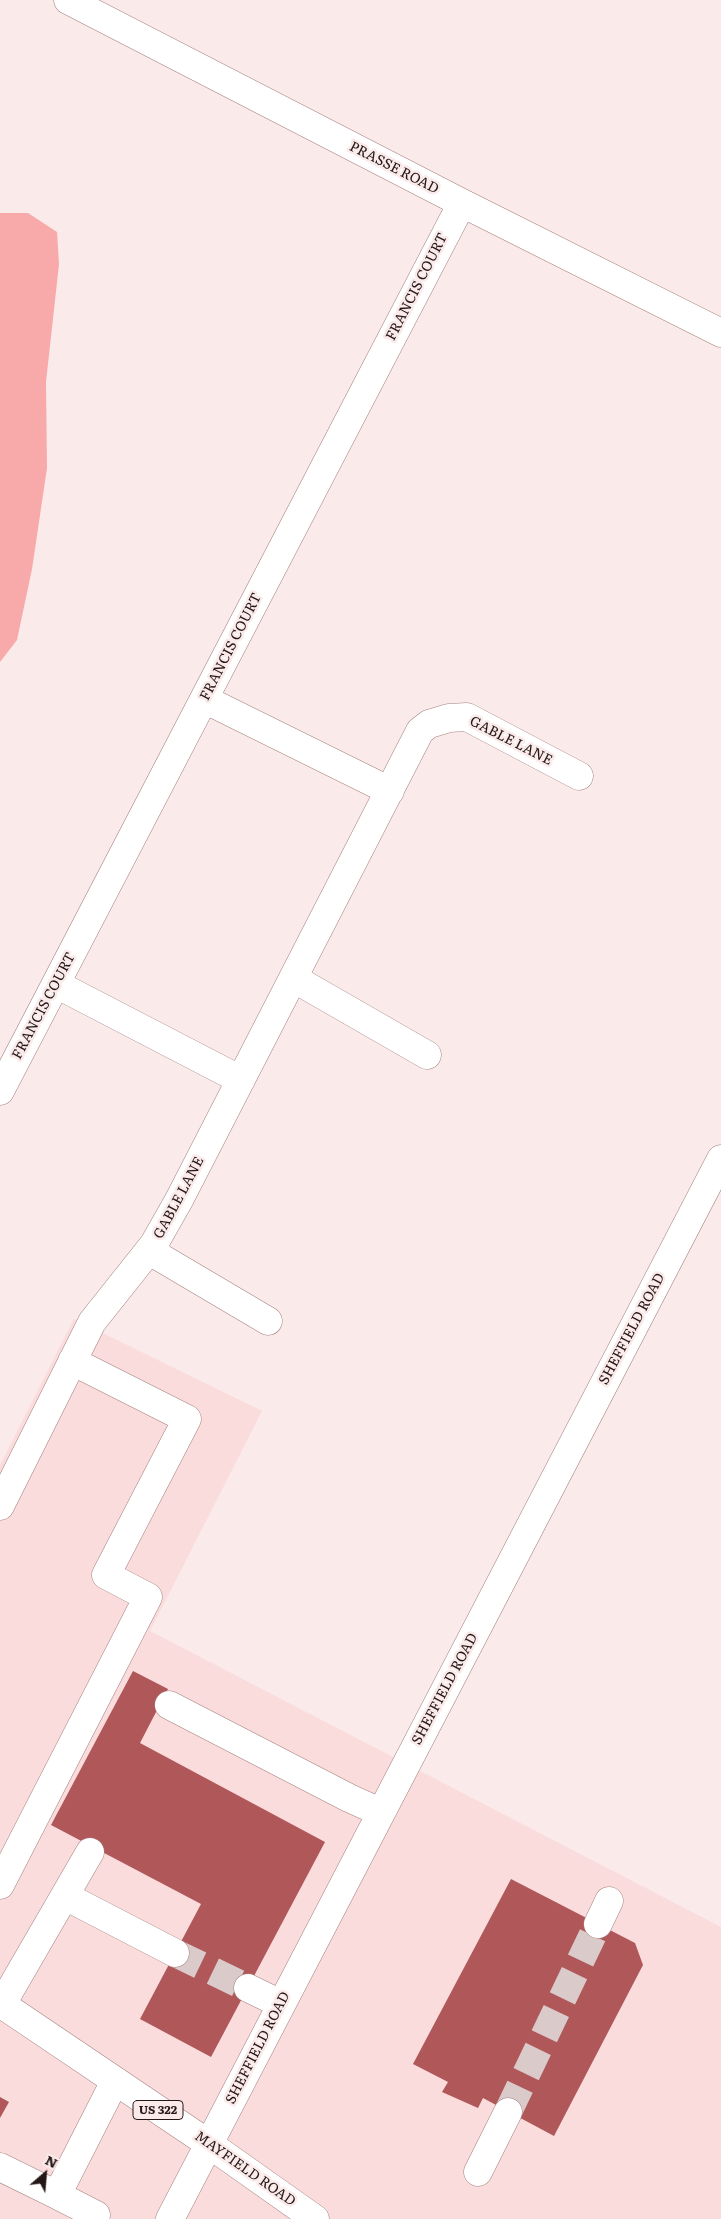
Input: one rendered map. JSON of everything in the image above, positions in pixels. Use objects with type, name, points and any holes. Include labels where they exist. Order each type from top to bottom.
[{"type":"street","name":"PRASSE ROAD","points":[[68,0],[721,333]]},
{"type":"street","name":"FRANCIS COURT","points":[[0,1091],[462,202]]},
{"type":"street","points":[[204,698],[390,791]]},
{"type":"street","name":"GABLE LANE","points":[[268,1321],[158,1256],[154,1244],[179,1200],[420,731],[429,724],[449,718],[467,717],[579,776]]},
{"type":"street","points":[[293,978],[427,1055]]},
{"type":"street","points":[[56,984],[241,1080]]},
{"type":"street","name":"SHEFFIELD ROAD","points":[[170,2219],[721,1159]]},
{"type":"street","points":[[0,1506],[92,1322],[154,1244]]},
{"type":"street","points":[[4,1867],[148,1597],[106,1575],[187,1418],[72,1361]]},
{"type":"street","points":[[169,1705],[341,1794],[380,1812]]},
{"type":"street","points":[[1,2003],[90,1852]]},
{"type":"street","points":[[65,1896],[175,1953]]},
{"type":"street","points":[[248,1988],[281,2004]]},
{"type":"street","name":"MAYFIELD ROAD","points":[[1,2003],[209,2144],[315,2219]]},
{"type":"street","points":[[57,2195],[115,2081]]},
{"type":"street","points":[[478,2172],[508,2112]]},
{"type":"street","points":[[0,2167],[96,2216],[94,2219]]},
{"type":"shaded area","points":[[0,213],[28,213],[57,232],[59,264],[46,382],[47,468],[32,569],[17,640],[0,662]]},
{"type":"shaded area","points":[[74,1319],[262,1411],[150,1631],[721,1927],[721,2219],[0,2219],[0,1465]]},
{"type":"building","points":[[133,1671],[168,1689],[140,1743],[325,1842],[211,2057],[140,2019],[201,1904],[51,1825]]},
{"type":"building","points":[[511,1879],[635,1943],[643,1965],[554,2136],[483,2098],[478,2108],[442,2092],[448,2082],[413,2064]]},
{"type":"building","points":[[0,2097],[9,2102],[0,2118]]},
{"type":"tunnel","points":[[508,2112],[598,1924]]},
{"type":"tunnel","points":[[175,1953],[248,1988]]}]
